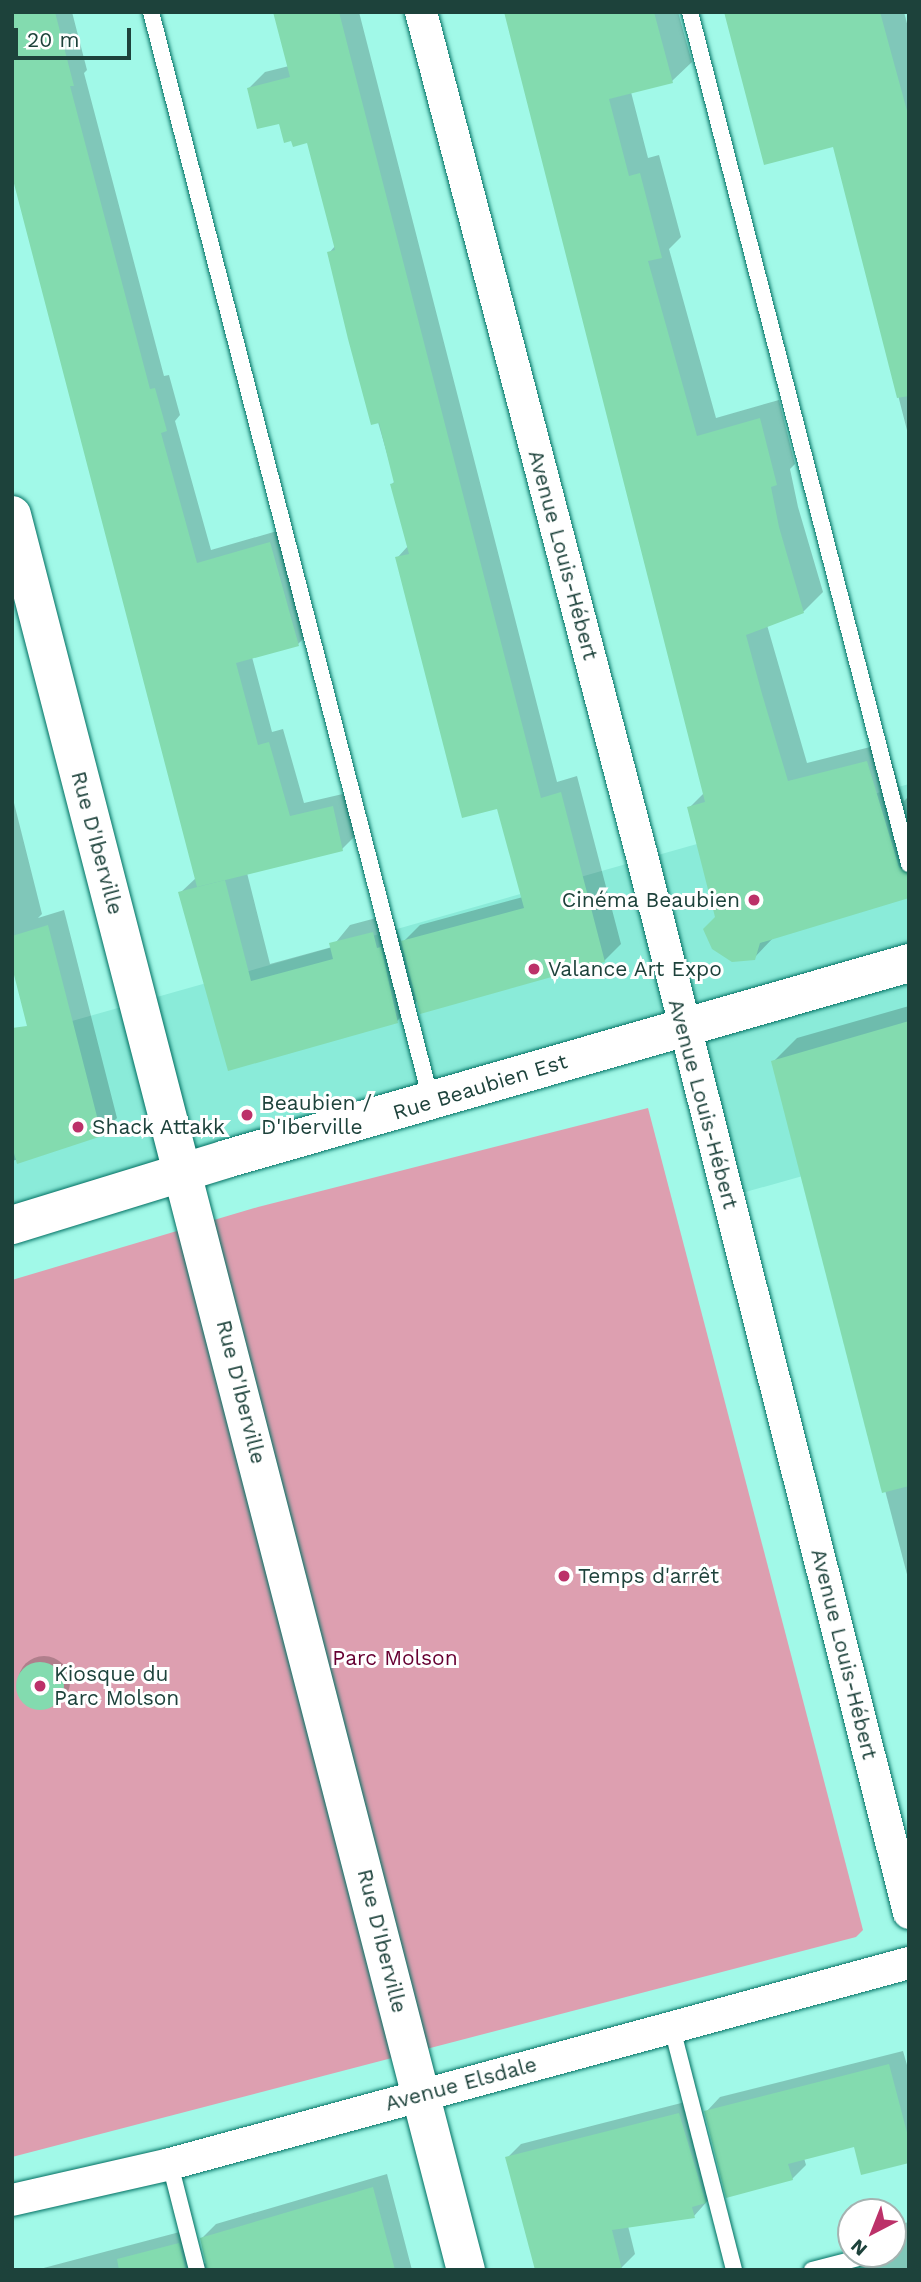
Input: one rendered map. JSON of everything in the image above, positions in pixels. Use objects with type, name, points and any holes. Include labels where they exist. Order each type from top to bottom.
[{"type":"main road","name":"Rue D'Iberville","points":[[12,515],[466,2270]]},
{"type":"main road","name":"Rue Beaubien Est","points":[[12,1225],[182,1172],[909,963]]},
{"type":"street","name":"Avenue Louis-Hébert","points":[[421,12],[643,860],[682,1027],[909,1913]]},
{"type":"street","name":"Avenue Elsdale","points":[[12,2200],[170,2164],[909,1963]]},
{"type":"lane","points":[[151,12],[432,1102]]},
{"type":"lane","points":[[690,12],[909,864]]},
{"type":"lane","points":[[672,2028],[734,2270]]},
{"type":"lane","points":[[170,2164],[198,2270]]},
{"type":"lane","points":[[812,2270],[837,2264]]},
{"type":"shaded area","points":[[909,784],[909,1146],[728,1197],[682,1027],[12,1225],[12,1038]]},
{"type":"green space","name":"Parc Molson","points":[[648,1108],[863,1930],[856,1937],[12,2157],[12,1280],[258,1207]]},
{"type":"building","points":[[12,12],[55,12],[74,86],[70,86],[150,389],[155,388],[167,431],[161,433],[197,563],[270,542],[299,646],[236,663],[258,745],[269,742],[290,816],[333,806],[343,851],[197,887],[12,176]]},
{"type":"building","points":[[273,12],[339,12],[541,798],[561,792],[605,962],[420,1014],[401,941],[524,908],[497,809],[462,818],[395,557],[409,554],[390,484],[394,483],[379,423],[371,425],[348,339],[327,252],[335,250],[307,143],[293,147],[291,141],[284,143],[279,124],[257,129],[247,88],[290,77]]},
{"type":"building","points":[[504,12],[654,12],[673,83],[609,99],[629,176],[640,173],[662,258],[648,261],[697,436],[760,418],[777,485],[771,487],[779,527],[804,613],[746,635],[762,694],[788,781],[867,761],[899,867],[909,874],[909,898],[760,943],[755,960],[732,962],[712,949],[703,929],[715,917],[687,807],[705,802]]},
{"type":"building","points":[[724,12],[880,12],[909,118],[909,396],[897,398],[833,147],[764,165]]},
{"type":"building","points":[[225,880],[251,981],[333,959],[329,943],[373,932],[377,948],[381,947],[398,1023],[228,1071],[178,892]]},
{"type":"building","points":[[48,925],[102,1136],[17,1164],[12,1146],[12,1028],[27,1026],[12,967],[12,936]]},
{"type":"building","points":[[909,1021],[909,1486],[882,1493],[771,1061]]},
{"type":"building","name":"Kiosque du Parc Molson","points":[[40,1662],[57,1669],[64,1686],[57,1703],[40,1710],[23,1703],[16,1686],[23,1669]]},
{"type":"building","points":[[889,2064],[909,2140],[909,2163],[861,2175],[854,2147],[788,2164],[793,2180],[726,2198],[704,2111]]},
{"type":"building","points":[[679,2113],[706,2203],[692,2207],[695,2218],[612,2230],[622,2270],[535,2270],[505,2157]]},
{"type":"building","points":[[373,2187],[395,2270],[207,2270],[200,2238]]},
{"type":"building","points":[[179,2243],[186,2270],[119,2270],[117,2259]]},
{"type":"place","name":"Cinéma Beaubien","points":[[754,900]]},
{"type":"place","name":"Valance Art Expo","points":[[534,969]]},
{"type":"place","name":"Beaubien / D'Iberville","points":[[247,1115]]},
{"type":"place","name":"Shack Attakk","points":[[78,1127]]},
{"type":"place","name":"Temps d'arrêt","points":[[564,1576]]},
{"type":"place","name":"Kiosque du Parc Molson","points":[[40,1686]]}]
